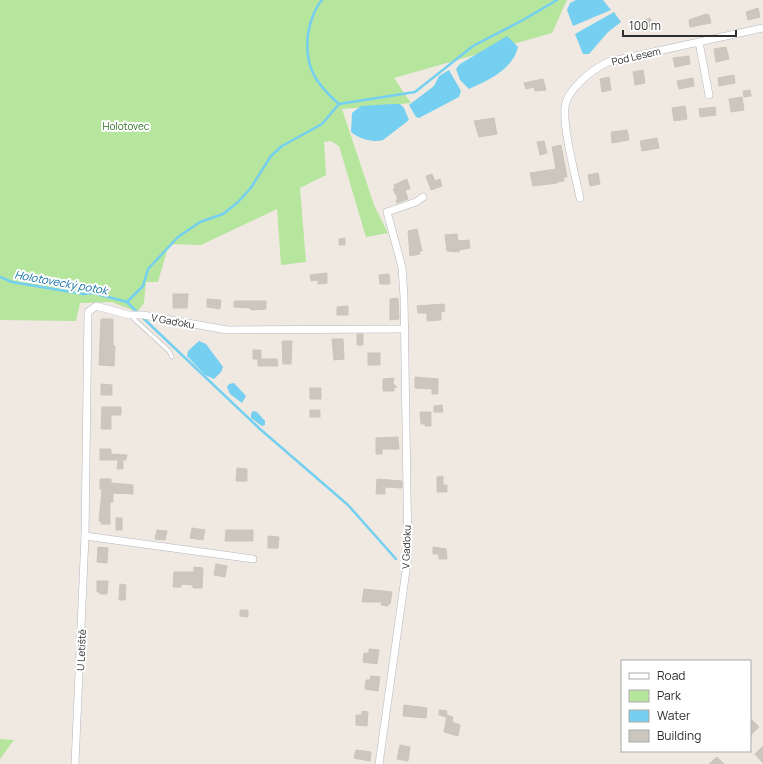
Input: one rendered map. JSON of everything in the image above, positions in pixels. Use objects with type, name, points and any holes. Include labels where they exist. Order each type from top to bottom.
[{"type":"street","name":"Pod Lesem","points":[[580,198],[565,119],[565,105],[576,86],[588,73],[608,62],[763,28]]},
{"type":"street","points":[[699,42],[709,95]]},
{"type":"street","name":"V Gaďoku","points":[[379,764],[408,556],[405,328],[402,267],[387,212],[416,202],[423,197]]},
{"type":"street","name":"V Gaďoku","points":[[88,312],[96,306],[133,315],[227,330],[405,328]]},
{"type":"street","name":"U Letiště","points":[[74,764],[85,536],[88,312]]},
{"type":"street","points":[[85,536],[253,559]]},
{"type":"lane","points":[[133,315],[134,319],[169,351],[172,357]]},
{"type":"green space","name":"Holotovec","points":[[0,0],[567,0],[552,33],[394,78],[411,103],[342,109],[374,205],[388,233],[366,237],[339,146],[331,141],[324,142],[326,175],[300,188],[306,262],[281,265],[277,209],[201,245],[169,244],[158,282],[146,282],[144,303],[137,312],[112,302],[80,303],[76,321],[0,320]]},
{"type":"green space","points":[[0,739],[14,740],[0,759]]},
{"type":"water","points":[[576,0],[603,0],[611,10],[573,26],[567,10],[570,3]]},
{"type":"water","points":[[614,12],[621,22],[608,32],[589,54],[583,54],[575,34]]},
{"type":"water","points":[[507,36],[518,47],[511,62],[492,78],[469,89],[460,80],[456,69],[460,64]]},
{"type":"water","points":[[449,70],[461,91],[459,97],[419,118],[416,117],[409,105],[434,86],[439,76]]},
{"type":"water","points":[[400,104],[404,108],[409,120],[383,140],[366,140],[351,132],[352,113],[361,106]]},
{"type":"water","points":[[199,341],[206,344],[223,367],[221,372],[214,379],[205,375],[187,356],[188,351]]},
{"type":"water","points":[[234,383],[246,396],[242,403],[230,394],[227,387],[229,384]]},
{"type":"water","points":[[253,411],[257,412],[265,421],[265,425],[262,426],[251,418]]},
{"type":"building","points":[[758,8],[760,17],[748,20],[746,12]]},
{"type":"building","points":[[706,14],[709,15],[711,23],[690,27],[689,20]]},
{"type":"building","points":[[650,18],[653,26],[645,29],[642,21]]},
{"type":"building","points":[[726,47],[729,59],[716,62],[714,49]]},
{"type":"building","points":[[689,56],[690,64],[675,67],[673,58]]},
{"type":"building","points":[[643,70],[645,83],[635,85],[633,72]]},
{"type":"building","points":[[734,75],[735,83],[719,86],[718,78]]},
{"type":"building","points":[[609,77],[611,90],[602,92],[600,79]]},
{"type":"building","points":[[693,78],[694,86],[679,89],[677,81]]},
{"type":"building","points":[[543,79],[546,90],[535,91],[534,87],[526,89],[524,83]]},
{"type":"building","points":[[750,90],[751,96],[744,97],[743,91]]},
{"type":"building","points":[[742,97],[744,110],[731,112],[729,99]]},
{"type":"building","points":[[685,106],[687,119],[674,121],[672,108]]},
{"type":"building","points":[[715,107],[716,115],[700,117],[699,109]]},
{"type":"building","points":[[494,118],[497,134],[479,137],[474,121]]},
{"type":"building","points":[[627,130],[629,140],[612,143],[611,132]]},
{"type":"building","points":[[657,138],[659,148],[642,151],[640,141]]},
{"type":"building","points":[[544,141],[547,153],[540,155],[537,142]]},
{"type":"building","points":[[561,145],[567,177],[563,177],[564,181],[557,183],[533,186],[530,173],[556,169],[552,147]]},
{"type":"building","points":[[598,173],[600,184],[590,186],[588,175]]},
{"type":"building","points":[[432,174],[435,181],[440,179],[442,186],[431,190],[426,176]]},
{"type":"building","points":[[407,179],[410,189],[405,190],[408,199],[397,203],[396,200],[398,199],[393,189],[395,188],[394,185]]},
{"type":"building","points":[[417,229],[422,251],[419,251],[420,254],[410,256],[408,231]]},
{"type":"building","points":[[457,234],[458,241],[469,240],[470,248],[459,250],[459,252],[447,251],[445,235]]},
{"type":"building","points":[[345,238],[345,245],[339,245],[339,239]]},
{"type":"building","points":[[327,273],[327,283],[318,284],[318,280],[311,281],[310,275]]},
{"type":"building","points":[[389,274],[390,284],[380,284],[379,275]]},
{"type":"building","points":[[173,294],[188,294],[187,308],[173,308]]},
{"type":"building","points":[[398,298],[399,319],[390,320],[390,299]]},
{"type":"building","points":[[207,299],[221,300],[220,309],[207,307]]},
{"type":"building","points":[[234,301],[266,301],[266,309],[251,310],[250,308],[234,307]]},
{"type":"building","points":[[444,304],[445,311],[441,312],[441,320],[427,321],[427,313],[418,313],[417,306]]},
{"type":"building","points":[[348,306],[348,315],[337,315],[337,307]]},
{"type":"building","points":[[101,319],[113,319],[113,346],[115,346],[114,366],[99,365]]},
{"type":"building","points":[[357,334],[363,334],[363,345],[357,345]]},
{"type":"building","points":[[332,339],[343,339],[344,359],[334,360]]},
{"type":"building","points":[[282,341],[292,341],[291,364],[283,364]]},
{"type":"building","points":[[253,350],[261,350],[261,359],[277,359],[278,366],[258,366],[258,359],[253,359]]},
{"type":"building","points":[[368,353],[380,353],[380,365],[368,365]]},
{"type":"building","points":[[415,377],[438,379],[438,394],[432,394],[432,389],[415,388]]},
{"type":"building","points":[[394,378],[393,384],[397,387],[394,388],[394,391],[383,391],[383,379]]},
{"type":"building","points":[[101,384],[112,385],[112,395],[101,395]]},
{"type":"building","points":[[310,388],[321,388],[321,399],[310,399]]},
{"type":"building","points":[[442,405],[443,412],[434,412],[434,406]]},
{"type":"building","points":[[102,407],[121,407],[121,415],[111,415],[111,429],[101,429]]},
{"type":"building","points":[[310,410],[320,410],[320,417],[310,417]]},
{"type":"building","points":[[420,412],[431,412],[431,426],[421,424]]},
{"type":"building","points":[[398,437],[399,449],[382,449],[382,454],[376,454],[376,438]]},
{"type":"building","points":[[100,449],[111,449],[111,454],[127,455],[126,460],[123,460],[123,469],[117,469],[118,460],[100,460]]},
{"type":"building","points":[[237,468],[247,469],[247,481],[236,481]]},
{"type":"building","points":[[443,476],[443,485],[447,485],[447,492],[437,492],[437,477]]},
{"type":"building","points":[[100,479],[111,479],[111,483],[133,485],[133,494],[113,493],[113,502],[110,502],[110,524],[101,524],[101,521],[99,521],[102,490],[100,489]]},
{"type":"building","points":[[377,479],[402,481],[402,488],[385,487],[385,494],[376,494]]},
{"type":"building","points":[[116,518],[122,518],[122,530],[116,530]]},
{"type":"building","points":[[192,528],[205,530],[203,540],[190,538]]},
{"type":"building","points":[[157,530],[167,531],[165,540],[155,539]]},
{"type":"building","points":[[226,530],[253,530],[253,541],[225,541]]},
{"type":"building","points":[[268,536],[279,537],[278,548],[268,548]]},
{"type":"building","points":[[98,547],[108,548],[107,563],[97,562]]},
{"type":"building","points":[[433,547],[446,549],[447,559],[439,559],[439,554],[433,554]]},
{"type":"building","points":[[216,564],[227,566],[225,577],[214,575]]},
{"type":"building","points":[[194,567],[203,568],[202,588],[193,588],[193,585],[181,584],[181,587],[173,587],[174,572],[194,572]]},
{"type":"building","points":[[97,581],[108,581],[107,594],[100,594],[100,592],[97,592]]},
{"type":"building","points":[[120,584],[126,585],[125,600],[119,600]]},
{"type":"building","points":[[364,589],[392,592],[390,604],[388,603],[388,606],[381,605],[382,602],[362,602]]},
{"type":"building","points":[[240,610],[248,610],[248,617],[240,616]]},
{"type":"building","points":[[369,649],[379,650],[377,664],[363,662],[364,653],[369,653]]},
{"type":"building","points":[[371,676],[380,677],[378,691],[365,689],[366,680],[370,680]]},
{"type":"building","points":[[404,705],[427,708],[426,718],[403,716]]},
{"type":"building","points":[[439,710],[447,711],[446,717],[439,715]]},
{"type":"building","points":[[362,711],[368,712],[367,726],[356,725],[356,715],[362,715]]},
{"type":"building","points":[[447,715],[453,717],[452,722],[460,725],[458,736],[444,732]]},
{"type":"building","points":[[751,719],[759,727],[751,735]]},
{"type":"building","points":[[400,745],[410,747],[408,761],[397,759]]},
{"type":"building","points":[[763,746],[763,763],[755,754]]},
{"type":"building","points":[[356,750],[371,752],[370,761],[354,758]]},
{"type":"building","points":[[717,757],[724,764],[709,764]]},
{"type":"waterway","points":[[322,0],[310,25],[307,46],[308,56],[313,74],[318,82],[339,104]]},
{"type":"waterway","name":"Holotovecký potok","points":[[0,277],[12,282],[83,294],[93,293],[127,302],[143,286],[148,269],[178,237],[200,222],[223,214],[237,203],[250,189],[271,156],[282,146],[322,124],[339,104],[415,92],[473,46],[523,20],[557,0]]},
{"type":"waterway","points":[[127,302],[138,313]]},
{"type":"waterway","points":[[142,317],[260,429],[348,505],[396,559]]}]
